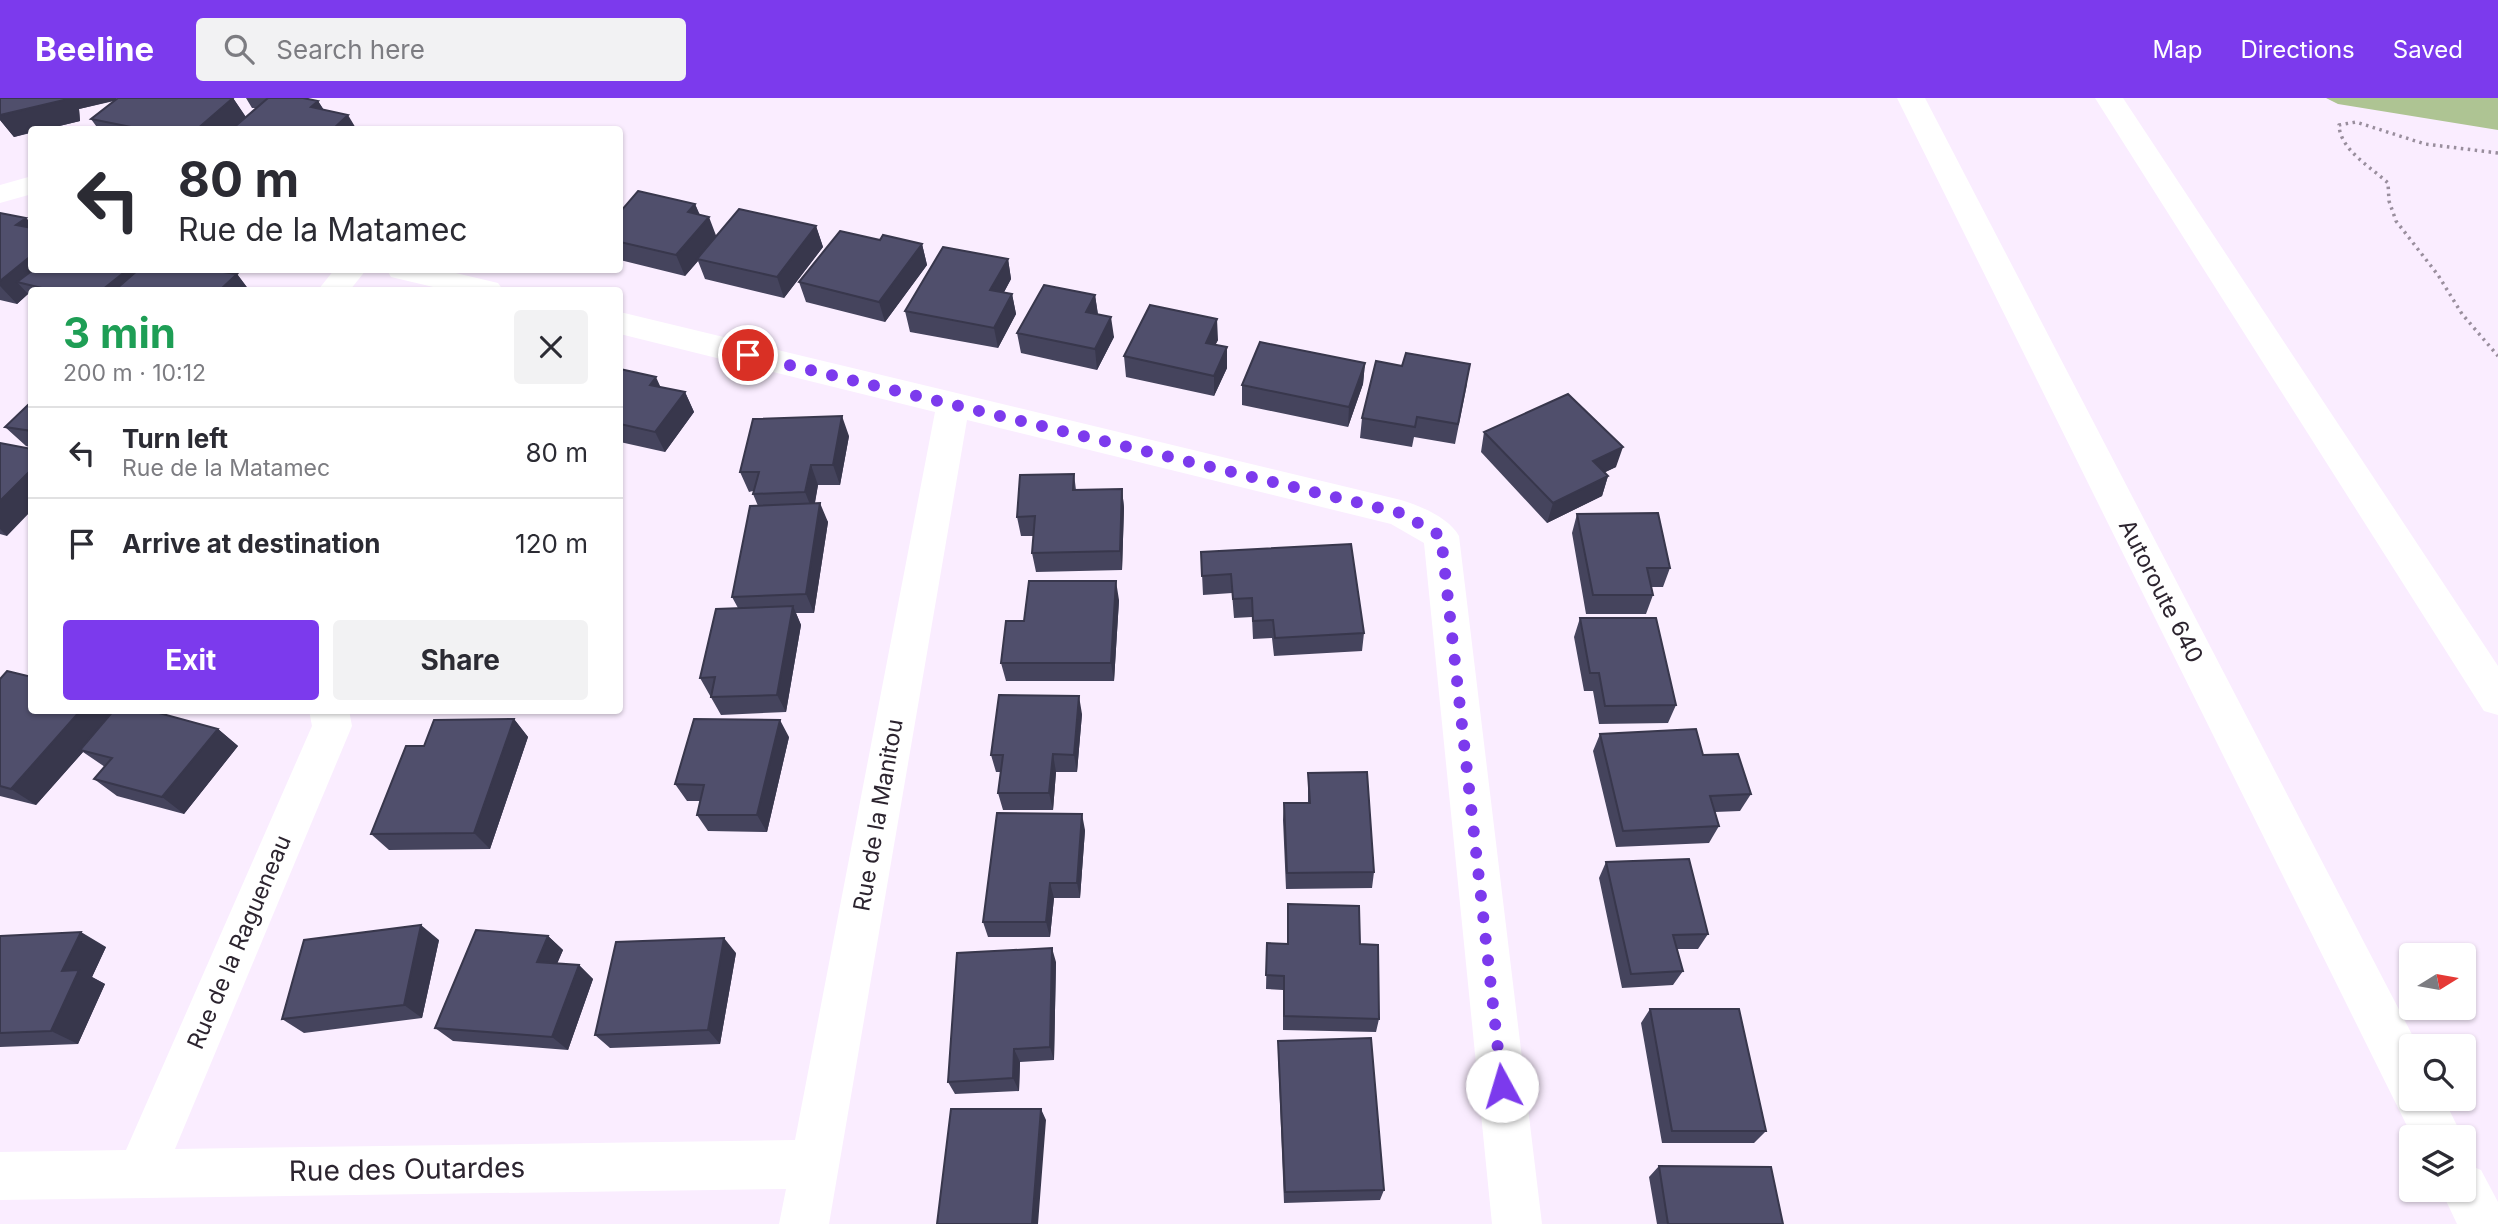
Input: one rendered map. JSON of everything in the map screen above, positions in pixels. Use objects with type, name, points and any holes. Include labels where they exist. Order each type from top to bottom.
[{"type":"main road","name":"Autoroute 640","points":[[1911,98],[2399,1058]]},
{"type":"main road","points":[[2109,98],[2498,699]]},
{"type":"main road","points":[[0,194],[28,186]]},
{"type":"main road","points":[[335,287],[348,273]]},
{"type":"main road","points":[[415,273],[474,287]]},
{"type":"main road","points":[[623,324],[1401,513],[1441,536],[1517,1224]]},
{"type":"main road","name":"Rue de la Manitou","points":[[804,1224],[953,406]]},
{"type":"main road","name":"Rue de la Ragueneau","points":[[141,1173],[332,726],[330,714]]},
{"type":"main road","name":"Rue des Outardes","points":[[0,1176],[814,1164]]},
{"type":"main road","points":[[2472,1202],[2483,1224]]},
{"type":"path","points":[[2498,153],[2425,144],[2356,122],[2339,125],[2337,131],[2343,142],[2388,183],[2389,201],[2396,221],[2438,275],[2462,314],[2498,356]]},
{"type":"green space","points":[[2326,98],[2498,98],[2498,130],[2338,104]]},
{"type":"building","points":[[0,98],[64,98],[64,100],[0,115]]},
{"type":"building","points":[[118,98],[233,98],[201,126],[126,126],[91,119]]},
{"type":"building","points":[[268,98],[318,101],[311,107],[348,115],[336,126],[236,126]]},
{"type":"building","points":[[638,191],[695,204],[688,212],[709,217],[676,255],[623,243],[623,208]]},
{"type":"building","points":[[739,209],[816,226],[777,277],[697,259]]},
{"type":"building","points":[[0,213],[26,218],[16,225],[28,227],[28,258],[0,281]]},
{"type":"building","points":[[840,231],[880,240],[883,235],[922,244],[879,302],[799,282]]},
{"type":"building","points":[[943,247],[1008,259],[990,290],[1012,294],[994,328],[905,311]]},
{"type":"building","points":[[29,273],[123,273],[106,287],[38,287],[17,282]]},
{"type":"building","points":[[135,273],[237,274],[223,287],[118,287]]},
{"type":"building","points":[[1044,285],[1095,295],[1086,312],[1111,317],[1095,349],[1017,333]]},
{"type":"building","points":[[1150,305],[1217,319],[1206,343],[1227,347],[1214,376],[1124,356]]},
{"type":"building","points":[[1260,342],[1365,363],[1349,407],[1242,385]]},
{"type":"building","points":[[1406,353],[1470,364],[1458,424],[1417,417],[1415,427],[1362,418],[1376,361],[1402,366]]},
{"type":"building","points":[[623,370],[656,377],[650,385],[685,392],[655,432],[623,425]]},
{"type":"building","points":[[1568,394],[1623,447],[1593,461],[1608,476],[1553,503],[1484,432]]},
{"type":"building","points":[[28,405],[28,430],[5,427]]},
{"type":"building","points":[[842,416],[833,465],[811,465],[805,492],[753,494],[759,472],[740,472],[753,419]]},
{"type":"building","points":[[0,443],[28,448],[28,473],[0,501]]},
{"type":"building","points":[[1074,474],[1073,490],[1122,489],[1120,551],[1032,553],[1035,516],[1017,517],[1020,475]]},
{"type":"building","points":[[820,503],[806,594],[732,597],[750,506]]},
{"type":"building","points":[[1658,513],[1670,568],[1647,568],[1653,595],[1593,595],[1577,514]]},
{"type":"building","points":[[1351,544],[1364,633],[1275,638],[1273,620],[1253,621],[1252,598],[1233,599],[1231,574],[1202,576],[1201,552]]},
{"type":"building","points":[[1029,581],[1116,581],[1111,663],[1001,663],[1006,621],[1024,621]]},
{"type":"building","points":[[793,606],[777,695],[711,697],[715,677],[700,678],[716,609]]},
{"type":"building","points":[[1580,618],[1656,618],[1676,705],[1605,706],[1599,673],[1590,673]]},
{"type":"building","points":[[7,671],[28,676],[28,714],[77,714],[11,789],[0,786],[0,679]]},
{"type":"building","points":[[999,695],[1079,696],[1074,755],[1053,754],[1049,793],[998,793],[1003,755],[991,755]]},
{"type":"building","points":[[111,714],[163,714],[218,729],[162,797],[94,779],[112,758],[80,750]]},
{"type":"building","points":[[514,719],[474,833],[371,834],[406,746],[424,746],[434,720]]},
{"type":"building","points":[[694,719],[780,720],[757,815],[697,815],[704,785],[675,784]]},
{"type":"building","points":[[1696,729],[1703,755],[1738,754],[1751,794],[1710,796],[1719,826],[1623,831],[1600,734]]},
{"type":"building","points":[[1367,772],[1374,872],[1287,873],[1284,803],[1310,803],[1308,773]]},
{"type":"building","points":[[997,813],[1082,814],[1077,883],[1050,883],[1046,922],[983,922]]},
{"type":"building","points":[[1689,859],[1708,934],[1673,935],[1683,971],[1631,974],[1606,862]]},
{"type":"building","points":[[1288,904],[1359,906],[1360,944],[1378,945],[1379,1019],[1284,1016],[1284,976],[1266,975],[1267,943],[1288,944]]},
{"type":"building","points":[[421,925],[404,1005],[282,1019],[304,940]]},
{"type":"building","points":[[476,930],[548,936],[537,962],[579,965],[552,1037],[435,1028]]},
{"type":"building","points":[[81,932],[62,971],[79,970],[51,1031],[0,1033],[0,936]]},
{"type":"building","points":[[724,938],[708,1030],[595,1035],[616,942]]},
{"type":"building","points":[[1052,948],[1050,1047],[1014,1049],[1013,1078],[948,1082],[957,953]]},
{"type":"building","points":[[1650,1009],[1739,1009],[1766,1131],[1672,1131]]},
{"type":"building","points":[[1371,1038],[1384,1190],[1285,1192],[1278,1041]]},
{"type":"building","points":[[951,1109],[1041,1109],[1032,1224],[937,1224]]},
{"type":"building","points":[[1659,1166],[1771,1167],[1783,1224],[1668,1224]]},
{"type":"route","points":[[748,355],[1401,513],[1441,536],[1502,1086]]}]
